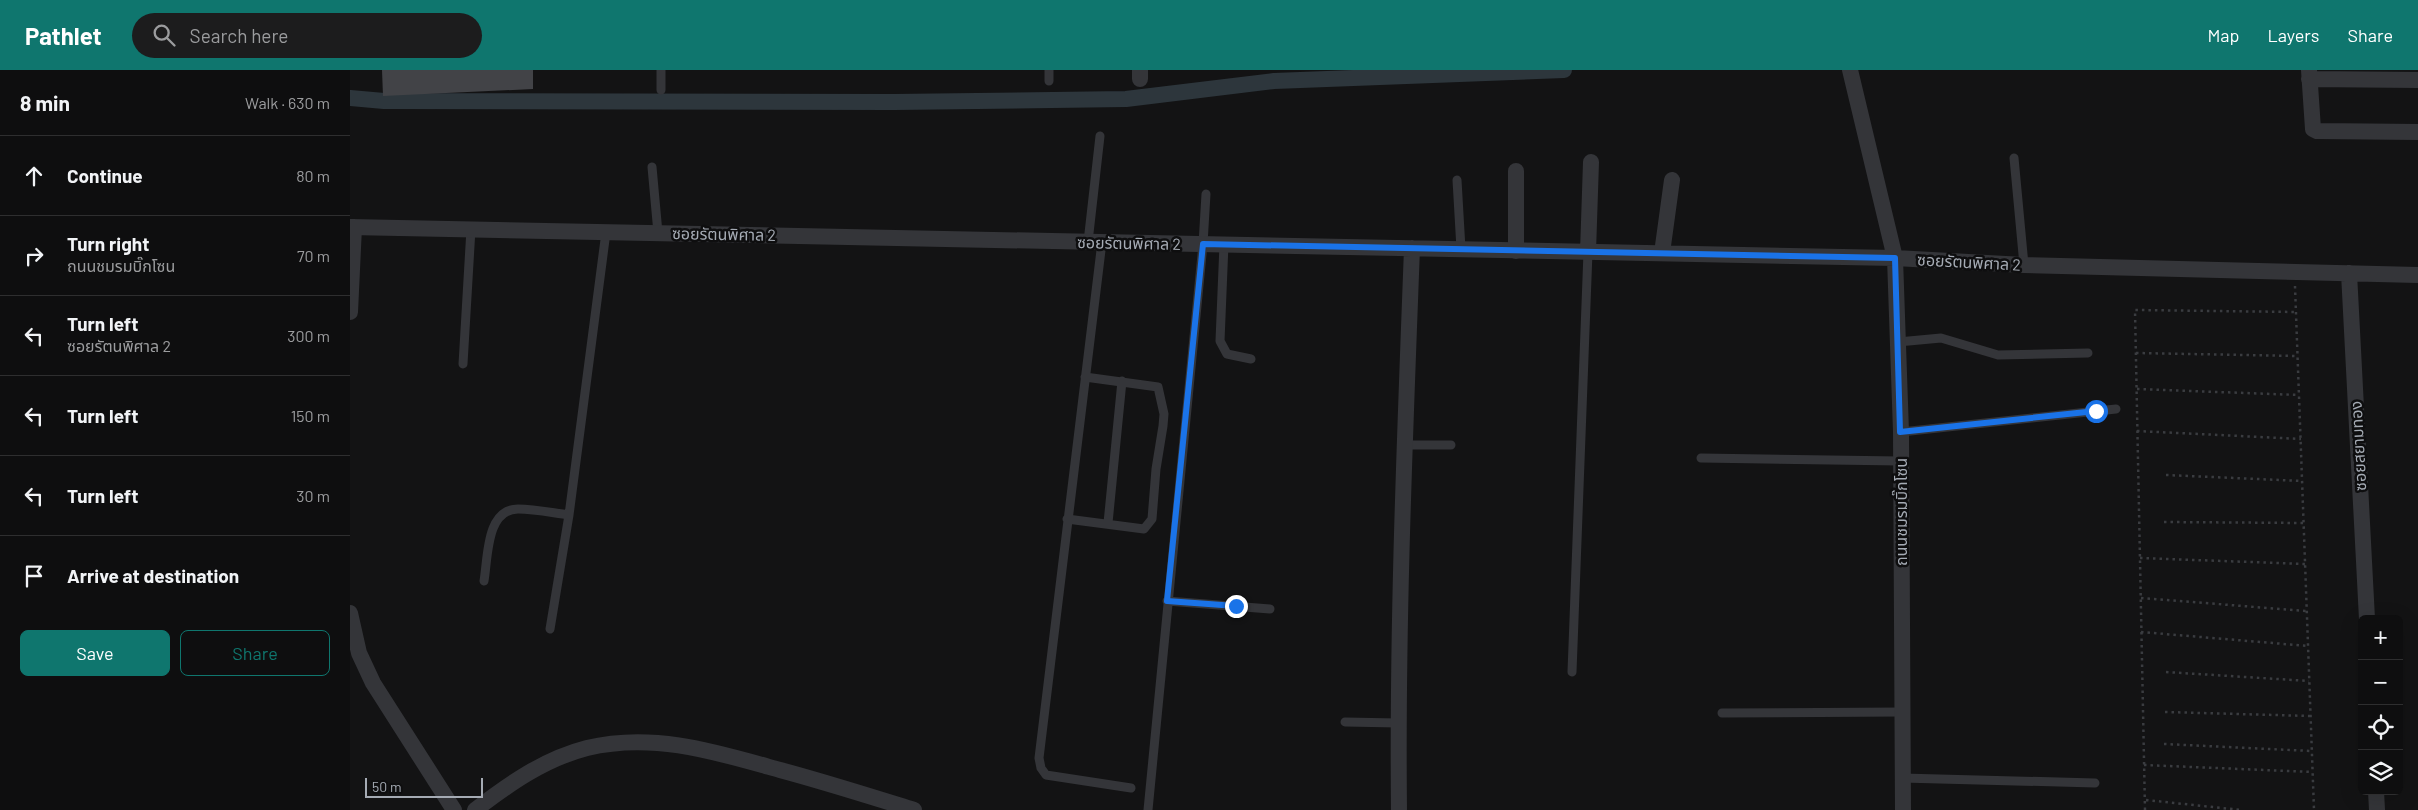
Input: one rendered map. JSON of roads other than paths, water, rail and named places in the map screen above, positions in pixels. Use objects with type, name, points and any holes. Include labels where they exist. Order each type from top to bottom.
[{"type":"street","name":"ถนนชมรมบิ๊กโซน","points":[[1850,70],[1895,258],[1900,432],[1902,810]]},
{"type":"street","points":[[2418,80],[2309,75],[2311,125],[2317,131],[2418,132]]},
{"type":"street","points":[[1588,252],[1591,162]]},
{"type":"street","points":[[1516,171],[1516,251]]},
{"type":"street","points":[[1662,254],[1672,180]]},
{"type":"street","name":"ซอยรัตนพิศาล 2","points":[[352,227],[1895,258],[2024,265],[2418,275]]},
{"type":"street","points":[[350,312],[352,227]]},
{"type":"street","points":[[1399,810],[1398,724],[1404,445],[1412,248]]},
{"type":"street","name":"ซอยสยามทอง","points":[[2349,273],[2367,615]]},
{"type":"street","points":[[350,613],[358,653],[373,683],[454,810]]},
{"type":"street","points":[[475,810],[521,776],[556,759],[586,749],[649,742],[687,746],[730,756],[914,810]]},
{"type":"street","points":[[2376,795],[2377,810]]},
{"type":"lane","points":[[661,70],[661,90]]},
{"type":"lane","points":[[1049,70],[1049,81]]},
{"type":"lane","points":[[1100,136],[1095,242],[1085,377],[1039,758],[1041,768],[1046,775],[1131,788]]},
{"type":"lane","points":[[2014,158],[2024,265]]},
{"type":"lane","points":[[652,167],[658,233]]},
{"type":"lane","points":[[1457,180],[1461,249]]},
{"type":"lane","points":[[1148,810],[1203,244],[1206,194]]},
{"type":"lane","points":[[463,364],[471,229]]},
{"type":"lane","points":[[550,629],[569,515],[606,232]]},
{"type":"lane","points":[[1224,244],[1220,341],[1227,354],[1251,359]]},
{"type":"lane","points":[[1572,672],[1588,252]]},
{"type":"lane","points":[[1898,342],[1941,338],[1998,355],[2088,353]]},
{"type":"lane","points":[[1068,519],[1108,523],[1144,530],[1152,520],[1156,469],[1164,420],[1162,400],[1158,387],[1085,377]]},
{"type":"lane","points":[[1108,523],[1122,381]]},
{"type":"lane","points":[[1900,432],[2116,409]]},
{"type":"lane","points":[[1404,445],[1451,445]]},
{"type":"lane","points":[[1701,458],[1900,461]]},
{"type":"lane","points":[[484,580],[494,526],[506,512],[518,509],[569,515]]},
{"type":"lane","points":[[1167,601],[1270,609]]},
{"type":"lane","points":[[1722,713],[1902,712]]},
{"type":"lane","points":[[1344,722],[1398,724]]},
{"type":"lane","points":[[1902,778],[2095,783]]},
{"type":"waterway","points":[[350,98],[384,101],[894,102],[1126,99],[1274,81],[1564,70]]}]
